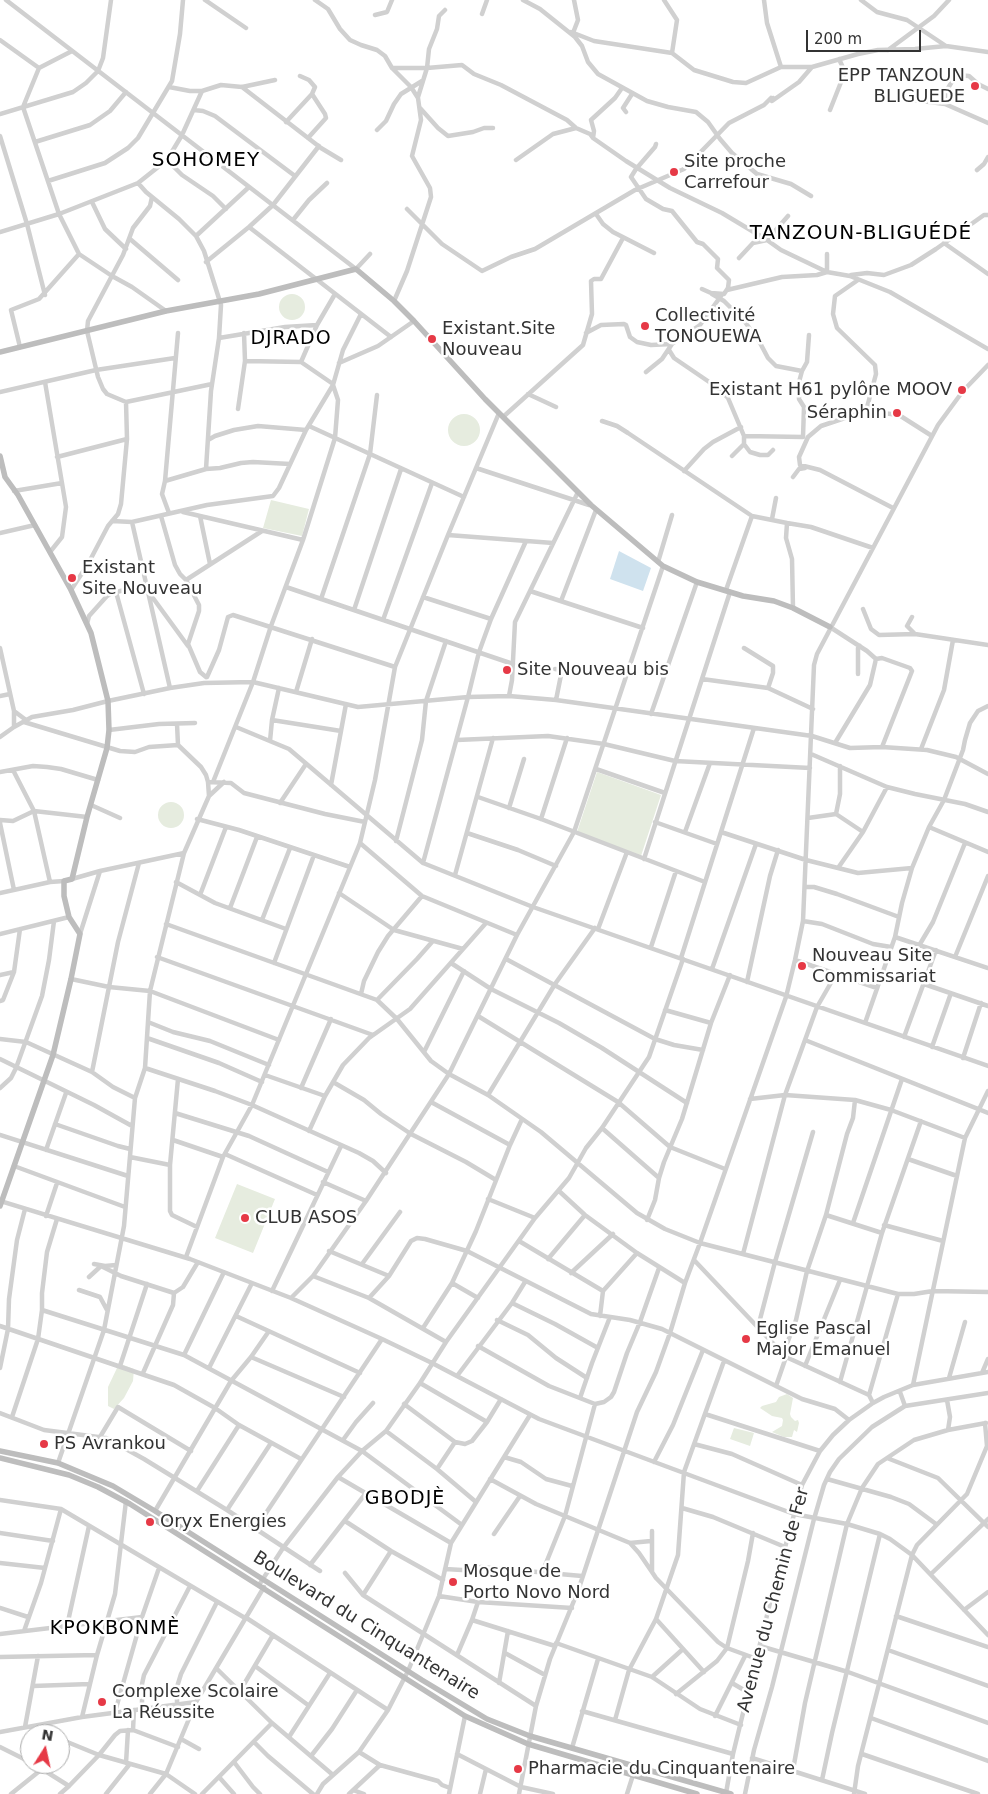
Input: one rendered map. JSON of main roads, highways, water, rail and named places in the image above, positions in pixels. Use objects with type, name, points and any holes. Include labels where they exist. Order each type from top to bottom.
[{"type":"water","points":[[619,551],[651,568],[643,591],[610,579]]},
{"type":"place","name":"EPP TANZOUN BLIGUEDE","points":[[975,86]]},
{"type":"place","name":"Site proche Carrefour","points":[[674,172]]},
{"type":"place","name":"Collectivité TONOUEWA","points":[[645,326]]},
{"type":"place","name":"Existant.Site Nouveau","points":[[432,339]]},
{"type":"place","name":"Existant H61 pylône MOOV","points":[[962,390]]},
{"type":"place","name":"Séraphin","points":[[897,413]]},
{"type":"place","name":"Existant Site Nouveau","points":[[72,578]]},
{"type":"place","name":"Site Nouveau bis","points":[[507,670]]},
{"type":"place","name":"Nouveau Site Commissariat","points":[[802,966]]},
{"type":"place","name":"CLUB ASOS","points":[[245,1218]]},
{"type":"place","name":"Eglise Pascal Major Emanuel","points":[[746,1339]]},
{"type":"place","name":"PS Avrankou","points":[[44,1444]]},
{"type":"place","name":"Oryx Energies","points":[[150,1522]]},
{"type":"place","name":"Mosque de Porto Novo Nord","points":[[453,1582]]},
{"type":"place","name":"Complexe Scolaire La Réussite","points":[[102,1702]]},
{"type":"place","name":"Pharmacie du Cinquantenaire","points":[[518,1769]]},
{"type":"district","name":"SOHOMEY","points":[[206,161]]},
{"type":"district","name":"TANZOUN-BLIGUÉDÉ","points":[[861,234]]},
{"type":"district","name":"DJRADO","points":[[291,339]]},
{"type":"district","name":"GBODJÈ","points":[[405,1499]]},
{"type":"district","name":"KPOKBONMÈ","points":[[115,1629]]}]
